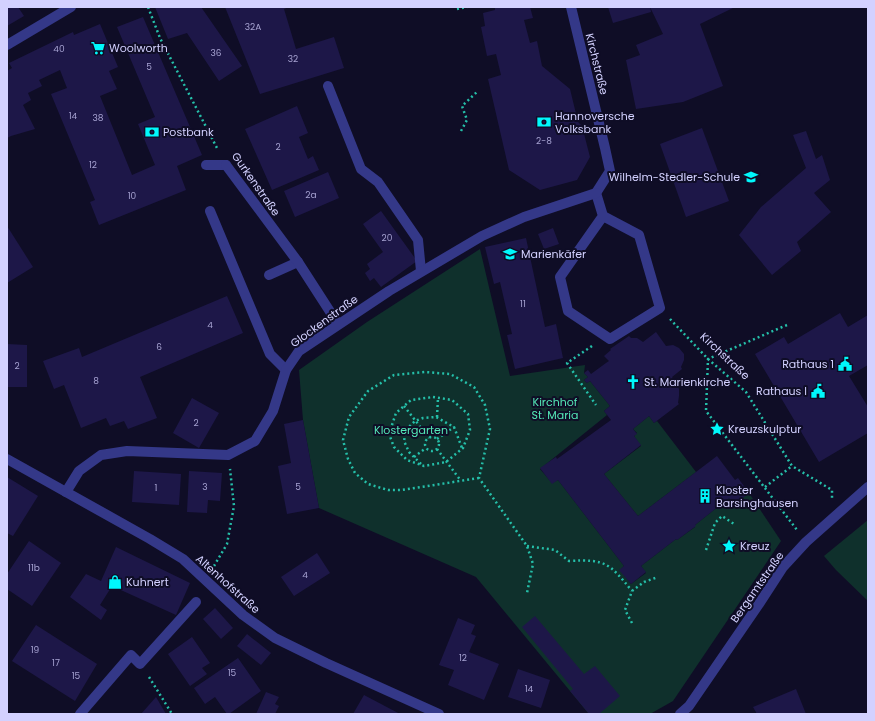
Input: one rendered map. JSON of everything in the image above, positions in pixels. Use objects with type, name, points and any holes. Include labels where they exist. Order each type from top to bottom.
[{"type":"street","points":[[7,45],[71,7]]},
{"type":"street","name":"Kirchstraße","points":[[571,7],[610,171],[596,193]]},
{"type":"street","points":[[328,86],[361,169],[378,182],[418,240],[421,271]]},
{"type":"street","points":[[206,165],[226,165]]},
{"type":"street","name":"Gurkenstraße","points":[[226,165],[298,262],[338,324]]},
{"type":"street","points":[[596,193],[603,216],[640,235],[660,308],[610,339],[568,311],[560,277],[603,216]]},
{"type":"street","name":"Glockenstraße","points":[[228,455],[255,441],[272,411],[286,370],[299,351],[389,291],[482,236],[524,217],[596,193]]},
{"type":"street","points":[[210,211],[270,354],[286,370]]},
{"type":"street","points":[[269,275],[298,262]]},
{"type":"street","points":[[66,492],[79,471],[101,455],[127,450],[228,455]]},
{"type":"street","name":"Altenhofstraße","points":[[7,459],[183,559],[243,615],[275,638],[326,663],[439,714]]},
{"type":"street","name":"Bergamtstraße","points":[[680,714],[689,706],[783,567],[806,542],[868,487]]},
{"type":"street","points":[[80,714],[131,655],[140,664],[196,602]]},
{"type":"path","name":"Gurkenstraße","points":[[148,7],[160,38],[226,165]]},
{"type":"path","points":[[458,9],[467,7]]},
{"type":"path","points":[[462,131],[467,120],[462,106],[478,91]]},
{"type":"path","name":"Kirchstraße","points":[[660,308],[708,359],[746,392],[792,466],[832,490],[833,518]]},
{"type":"path","points":[[787,325],[708,359],[706,411],[806,542]]},
{"type":"path","points":[[596,405],[567,363],[606,336]]},
{"type":"path","points":[[479,478],[462,482],[402,490],[388,490],[368,484],[355,473],[348,458],[343,440],[349,417],[368,391],[394,375],[425,372],[450,374],[474,387],[485,405],[490,429],[479,478],[527,546],[533,564],[527,593]]},
{"type":"path","points":[[433,397],[438,398],[452,400],[468,414],[470,430],[463,448],[446,462],[422,465],[407,460],[394,446],[389,434],[396,413],[412,400],[433,397]]},
{"type":"path","points":[[436,417],[438,398]]},
{"type":"path","points":[[404,406],[428,438]]},
{"type":"path","points":[[422,465],[409,452],[404,441],[406,430],[415,421],[423,418],[436,417],[454,427],[463,448]]},
{"type":"path","points":[[437,439],[454,427]]},
{"type":"path","points":[[428,438],[433,437],[437,439]]},
{"type":"path","points":[[426,448],[425,444],[428,438]]},
{"type":"path","points":[[437,439],[439,443],[437,450]]},
{"type":"path","points":[[414,457],[426,448]]},
{"type":"path","points":[[426,448],[430,451],[437,450]]},
{"type":"path","points":[[437,450],[462,482]]},
{"type":"path","points":[[214,566],[227,544],[234,506],[228,455]]},
{"type":"path","points":[[765,487],[792,466]]},
{"type":"path","points":[[706,550],[715,522],[722,516],[734,524]]},
{"type":"path","points":[[527,546],[555,550],[569,561],[587,560],[598,561],[606,564],[617,572],[632,591]]},
{"type":"path","points":[[632,623],[625,610],[632,591],[644,582],[658,576]]},
{"type":"path","points":[[140,664],[172,714]]},
{"type":"green space","name":"Klostergarten","points":[[480,249],[510,376],[585,365],[584,373],[588,377],[584,380],[587,383],[590,381],[610,406],[604,411],[607,415],[540,469],[552,483],[558,480],[624,566],[620,570],[631,584],[646,573],[641,566],[676,539],[677,540],[695,527],[695,525],[729,498],[734,504],[749,493],[781,541],[673,701],[650,714],[589,714],[476,577],[319,508],[303,420],[299,370],[367,322]]},
{"type":"green space","points":[[649,416],[654,423],[657,421],[696,472],[638,516],[604,474],[641,446],[634,436],[637,433],[633,429]]},
{"type":"green space","points":[[868,520],[868,601],[836,570],[824,556]]},
{"type":"building","points":[[7,7],[18,7],[24,16],[7,26]]},
{"type":"building","points":[[155,7],[201,7],[242,66],[219,81],[187,33],[168,39]]},
{"type":"building","points":[[225,7],[289,7],[284,9],[296,49],[334,37],[344,68],[260,94]]},
{"type":"building","points":[[495,7],[530,7],[533,18],[524,20],[530,43],[537,41],[542,66],[570,89],[578,122],[582,126],[590,157],[577,180],[540,190],[509,170],[488,79],[501,75],[496,54],[487,56],[481,27],[485,26],[483,13],[495,10]]},
{"type":"building","points":[[608,7],[650,7],[651,12],[613,23]]},
{"type":"building","points":[[650,7],[735,7],[700,24],[723,86],[683,102],[636,109],[626,60],[640,55],[636,45],[663,34]]},
{"type":"building","points":[[143,17],[202,155],[177,166],[186,190],[99,225],[90,202],[95,200],[51,94],[67,88],[60,70],[39,80],[42,86],[28,93],[31,100],[23,105],[35,129],[7,138],[7,71],[12,68],[9,63],[73,32],[74,35],[100,24],[118,67],[109,71],[117,89],[100,96],[132,175],[155,165],[138,124],[155,117],[117,27]]},
{"type":"building","points":[[297,106],[308,133],[299,137],[308,159],[313,156],[319,170],[272,190],[245,129]]},
{"type":"building","points":[[702,128],[729,201],[686,217],[660,144]]},
{"type":"building","points":[[806,131],[816,159],[822,155],[830,180],[814,193],[831,212],[797,242],[801,251],[772,275],[739,235],[761,207],[806,168],[793,135]]},
{"type":"building","points":[[328,172],[339,198],[295,217],[284,191]]},
{"type":"building","points":[[381,211],[417,261],[381,287],[374,278],[370,281],[365,273],[370,269],[367,264],[383,252],[363,224]]},
{"type":"building","points":[[7,226],[33,267],[7,283]]},
{"type":"building","points":[[553,228],[559,244],[544,249],[538,234]]},
{"type":"building","points":[[526,238],[545,327],[556,324],[563,358],[515,369],[507,335],[512,334],[500,282],[494,284],[485,247]]},
{"type":"building","points":[[227,296],[243,333],[140,377],[157,418],[128,429],[124,421],[110,426],[106,418],[81,428],[64,385],[54,389],[43,361],[79,348],[82,357]]},
{"type":"building","name":"Rathaus I","points":[[840,313],[848,327],[868,315],[868,365],[849,376],[868,407],[868,433],[819,462],[755,354],[784,337],[788,344]]},
{"type":"building","name":"Kloster Barsinghausen","points":[[656,332],[666,346],[673,345],[679,348],[684,354],[684,360],[681,367],[682,369],[672,377],[679,389],[679,404],[654,423],[649,416],[633,429],[637,434],[634,436],[641,445],[604,474],[638,516],[717,456],[735,480],[738,478],[749,493],[734,505],[729,498],[695,525],[696,526],[677,540],[676,539],[641,566],[646,572],[631,584],[619,570],[624,566],[558,480],[552,484],[540,468],[556,457],[557,459],[611,420],[604,411],[610,406],[590,381],[587,383],[584,380],[588,377],[584,373],[588,370],[591,374],[609,361],[604,356],[611,350],[610,349],[629,336],[631,338],[637,338],[643,342]]},
{"type":"building","points":[[7,344],[27,345],[27,387],[7,387]]},
{"type":"building","points":[[192,398],[219,413],[199,448],[173,433]]},
{"type":"building","points":[[303,420],[319,508],[287,514],[278,466],[291,463],[284,424]]},
{"type":"building","points":[[134,471],[181,474],[179,505],[132,502]]},
{"type":"building","points":[[189,471],[222,473],[220,501],[208,500],[207,513],[187,512]]},
{"type":"building","points":[[7,477],[38,496],[13,536],[7,533]]},
{"type":"building","points":[[29,541],[61,563],[32,606],[7,589],[7,574]]},
{"type":"building","points":[[116,547],[190,583],[176,615],[112,586],[100,605],[107,610],[101,620],[70,597],[86,574],[101,581]]},
{"type":"building","points":[[317,553],[330,573],[294,596],[281,577]]},
{"type":"building","points":[[215,608],[233,628],[221,639],[203,619]]},
{"type":"building","points":[[535,616],[584,674],[595,666],[620,696],[599,714],[589,714],[570,691],[573,689],[522,627]]},
{"type":"building","points":[[458,618],[475,625],[471,634],[476,636],[469,652],[499,664],[484,700],[448,685],[454,670],[439,665]]},
{"type":"building","points":[[36,625],[97,664],[75,701],[12,661]]},
{"type":"building","points":[[247,634],[271,653],[261,665],[237,646]]},
{"type":"building","points":[[192,637],[210,663],[202,668],[207,674],[190,686],[168,654]]},
{"type":"building","points":[[238,658],[261,691],[227,714],[215,697],[205,704],[194,688]]},
{"type":"building","points":[[518,669],[550,680],[541,708],[508,697]]},
{"type":"building","points":[[796,689],[806,714],[757,714],[753,707]]},
{"type":"building","points":[[266,692],[279,697],[275,704],[279,706],[275,714],[256,714]]},
{"type":"building","points":[[364,695],[400,714],[353,714]]},
{"type":"building","points":[[156,697],[166,714],[141,714]]},
{"type":"place","name":"Woolworth","points":[[98,48]]},
{"type":"place","name":"Hannoversche Volksbank","points":[[544,122]]},
{"type":"place","name":"Postbank","points":[[152,132]]},
{"type":"place","name":"Wilhelm-Stedler-Schule","points":[[751,177]]},
{"type":"place","name":"Marienkäfer","points":[[510,254]]},
{"type":"place","name":"Rathaus 1","points":[[845,364]]},
{"type":"place","name":"St. Marienkirche","points":[[633,382]]},
{"type":"place","name":"Rathaus I","points":[[818,391]]},
{"type":"place","name":"Kreuzskulptur","points":[[717,429]]},
{"type":"place","name":"Kloster Barsinghausen","points":[[705,496]]},
{"type":"place","name":"Kreuz","points":[[729,546]]},
{"type":"place","name":"Kuhnert","points":[[115,582]]},
{"type":"park label","name":"Kirchhof St. Maria","points":[[555,408]]}]
